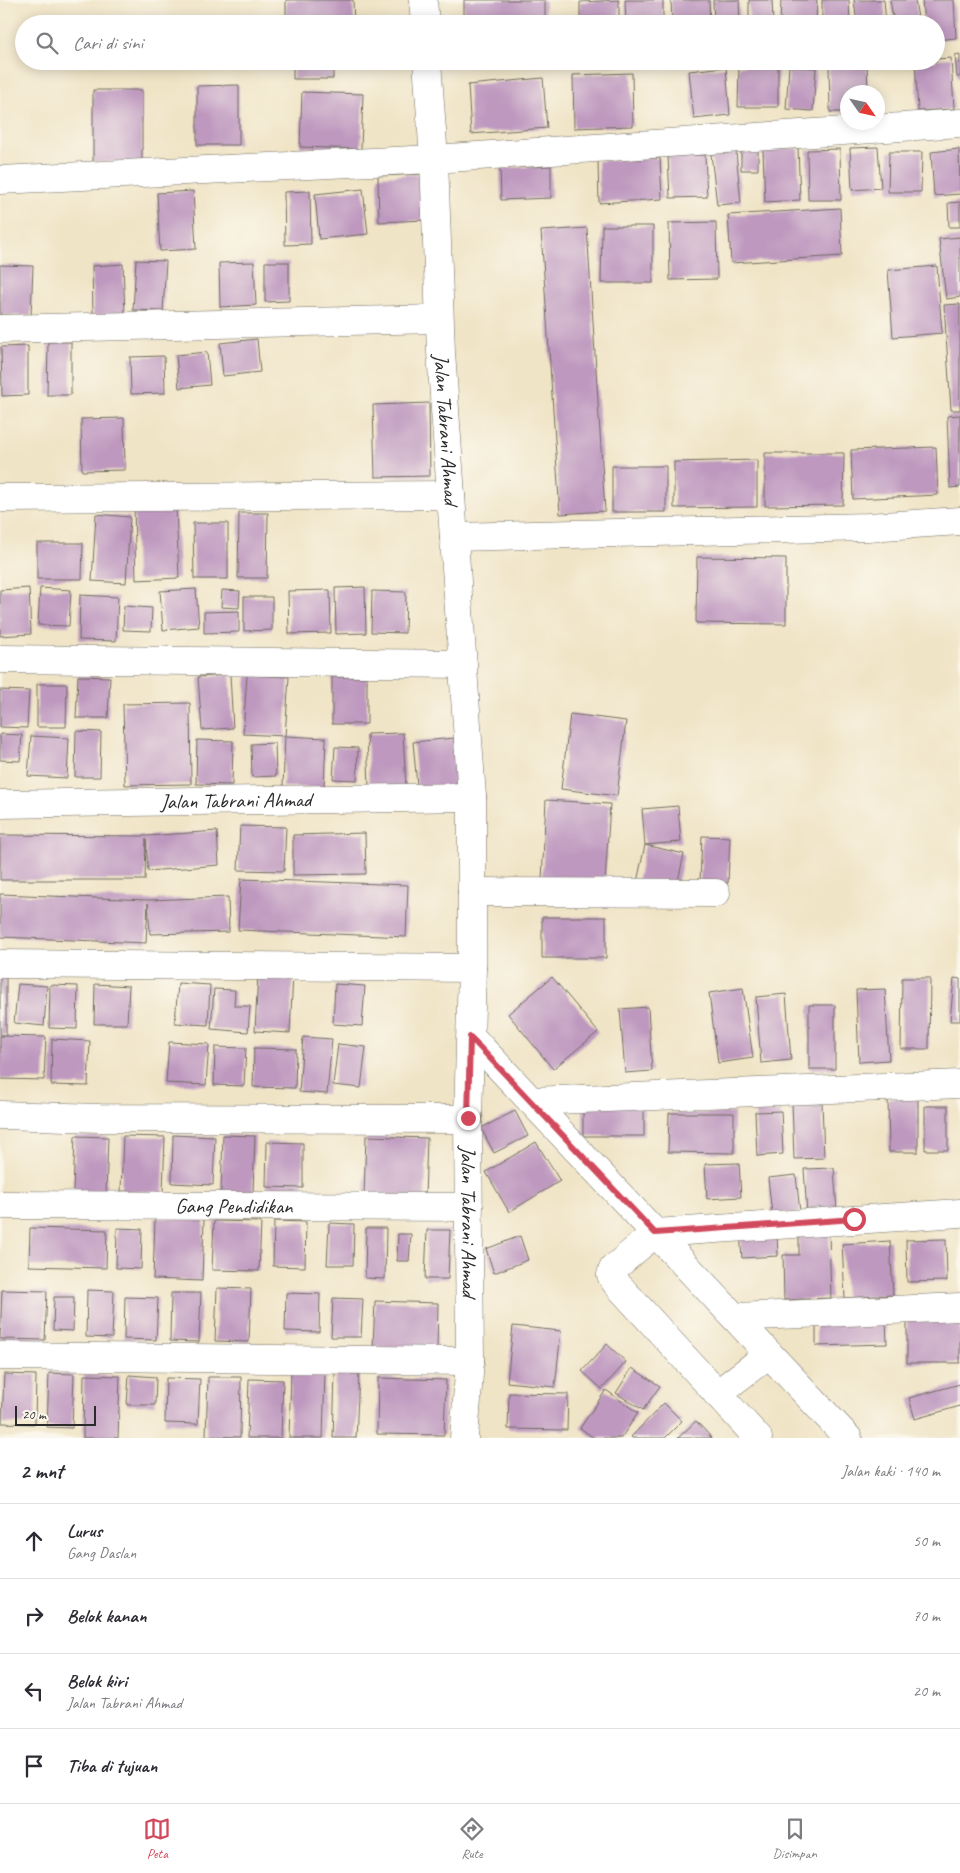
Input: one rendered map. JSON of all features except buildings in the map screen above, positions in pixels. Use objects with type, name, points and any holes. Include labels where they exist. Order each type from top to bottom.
[{"type":"street","points":[[423,0],[424,15]]},
{"type":"street","name":"Jalan Tabrani Ahmad","points":[[428,70],[434,159],[439,319],[472,797],[472,968],[468,1118],[470,1361],[464,1438]]},
{"type":"street","points":[[0,180],[434,159],[960,123]]},
{"type":"street","points":[[0,328],[439,319]]},
{"type":"street","points":[[0,498],[451,495]]},
{"type":"street","points":[[454,537],[868,527],[960,521]]},
{"type":"street","points":[[0,659],[463,664]]},
{"type":"street","name":"Jalan Tabrani Ahmad","points":[[0,804],[472,797]]},
{"type":"street","points":[[472,892],[716,893]]},
{"type":"street","points":[[0,964],[472,968]]},
{"type":"street","points":[[470,1037],[848,1438]]},
{"type":"street","points":[[531,1101],[960,1084]]},
{"type":"street","points":[[0,1115],[100,1118],[468,1118]]},
{"type":"street","name":"Gang Pendidikan","points":[[0,1205],[469,1207]]},
{"type":"street","points":[[758,1438],[612,1278],[613,1270],[655,1233],[960,1213]]},
{"type":"street","points":[[734,1317],[960,1307]]},
{"type":"street","points":[[717,1394],[769,1354]]},
{"type":"street","points":[[0,1356],[470,1361]]},
{"type":"route","points":[[468,1118],[470,1037],[655,1233],[854,1219]]}]
